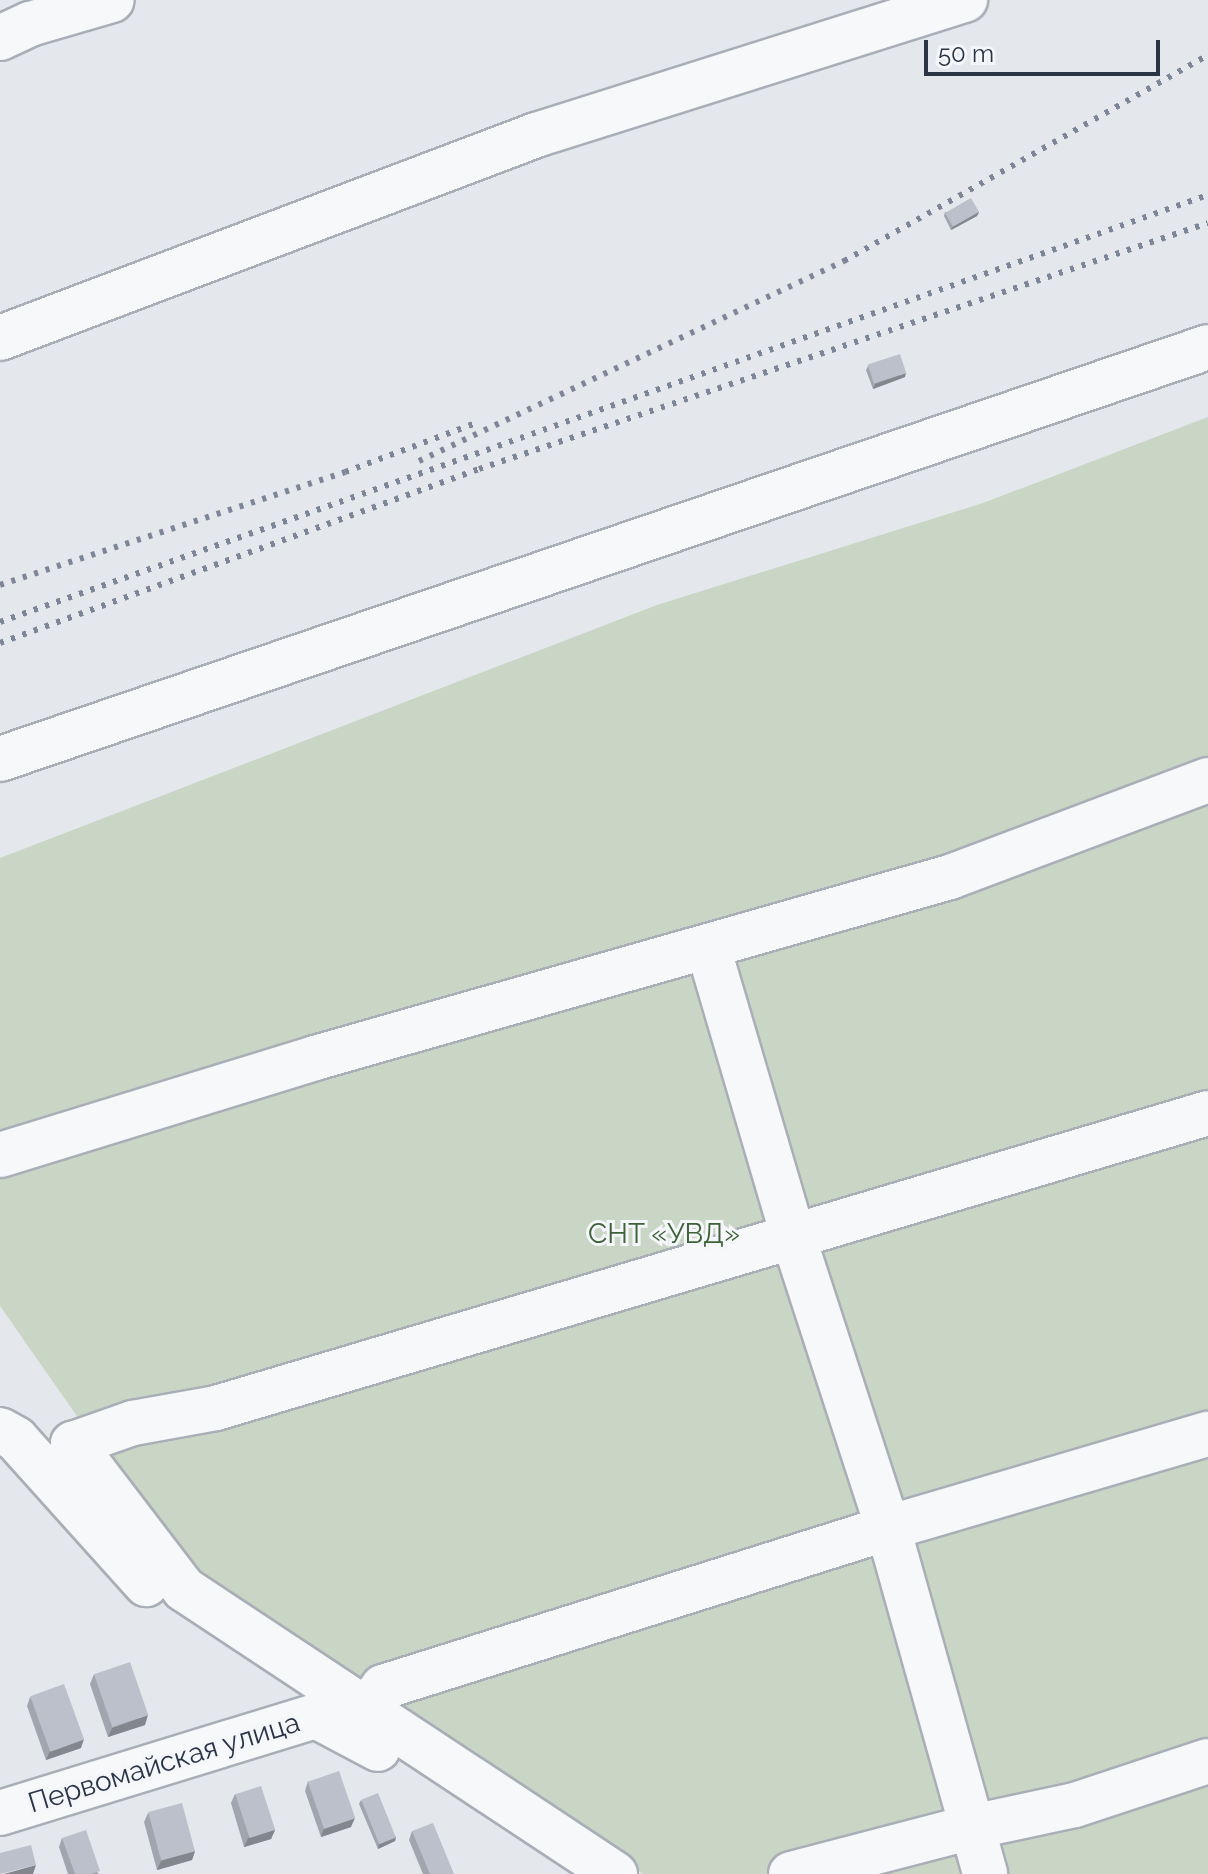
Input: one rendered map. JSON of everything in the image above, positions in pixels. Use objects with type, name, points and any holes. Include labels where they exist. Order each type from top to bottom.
[{"type":"street","points":[[0,38],[30,24],[112,0]]},
{"type":"street","points":[[6,333],[536,135],[965,0]]},
{"type":"street","points":[[0,759],[1208,347]]},
{"type":"street","points":[[0,1155],[315,1058],[950,877],[1208,780]]},
{"type":"street","points":[[708,947],[794,1239],[888,1528],[985,1874]]},
{"type":"street","points":[[615,1874],[184,1589],[73,1444],[133,1423],[216,1408],[794,1239],[1208,1113]]},
{"type":"street","points":[[0,1430],[16,1439],[165,1605],[316,1716]]},
{"type":"street","points":[[365,1711],[383,1687],[888,1528],[1208,1434]]},
{"type":"street","name":"Первомайская улица","points":[[0,1813],[316,1716],[400,1760],[571,1874]]},
{"type":"street","points":[[791,1874],[972,1827],[1075,1805],[1208,1761]]},
{"type":"green space","name":"СНТ «УВД»","points":[[1208,417],[1208,1874],[643,1874],[183,1568],[0,1306],[0,858],[657,605],[983,503]]},
{"type":"building","points":[[971,198],[979,212],[953,227],[945,213]]},
{"type":"building","points":[[900,354],[906,373],[874,384],[868,365]]},
{"type":"building","points":[[130,1662],[148,1715],[112,1727],[94,1674]]},
{"type":"building","points":[[64,1684],[84,1739],[50,1752],[30,1696]]},
{"type":"building","points":[[339,1771],[355,1818],[324,1829],[308,1782]]},
{"type":"building","points":[[261,1786],[275,1830],[250,1838],[235,1794]]},
{"type":"building","points":[[378,1793],[396,1838],[379,1844],[361,1800]]},
{"type":"building","points":[[182,1803],[195,1851],[161,1860],[148,1812]]},
{"type":"building","points":[[433,1823],[454,1874],[430,1874],[412,1831]]},
{"type":"building","points":[[86,1830],[100,1871],[75,1874],[62,1838]]},
{"type":"building","points":[[31,1845],[36,1865],[0,1874],[0,1853]]},
{"type":"railway","points":[[419,461],[844,261],[1208,55]]},
{"type":"railway","points":[[0,622],[1208,195]]},
{"type":"railway","points":[[0,643],[479,469],[1208,223]]},
{"type":"railway","points":[[0,585],[345,472],[479,422]]}]
